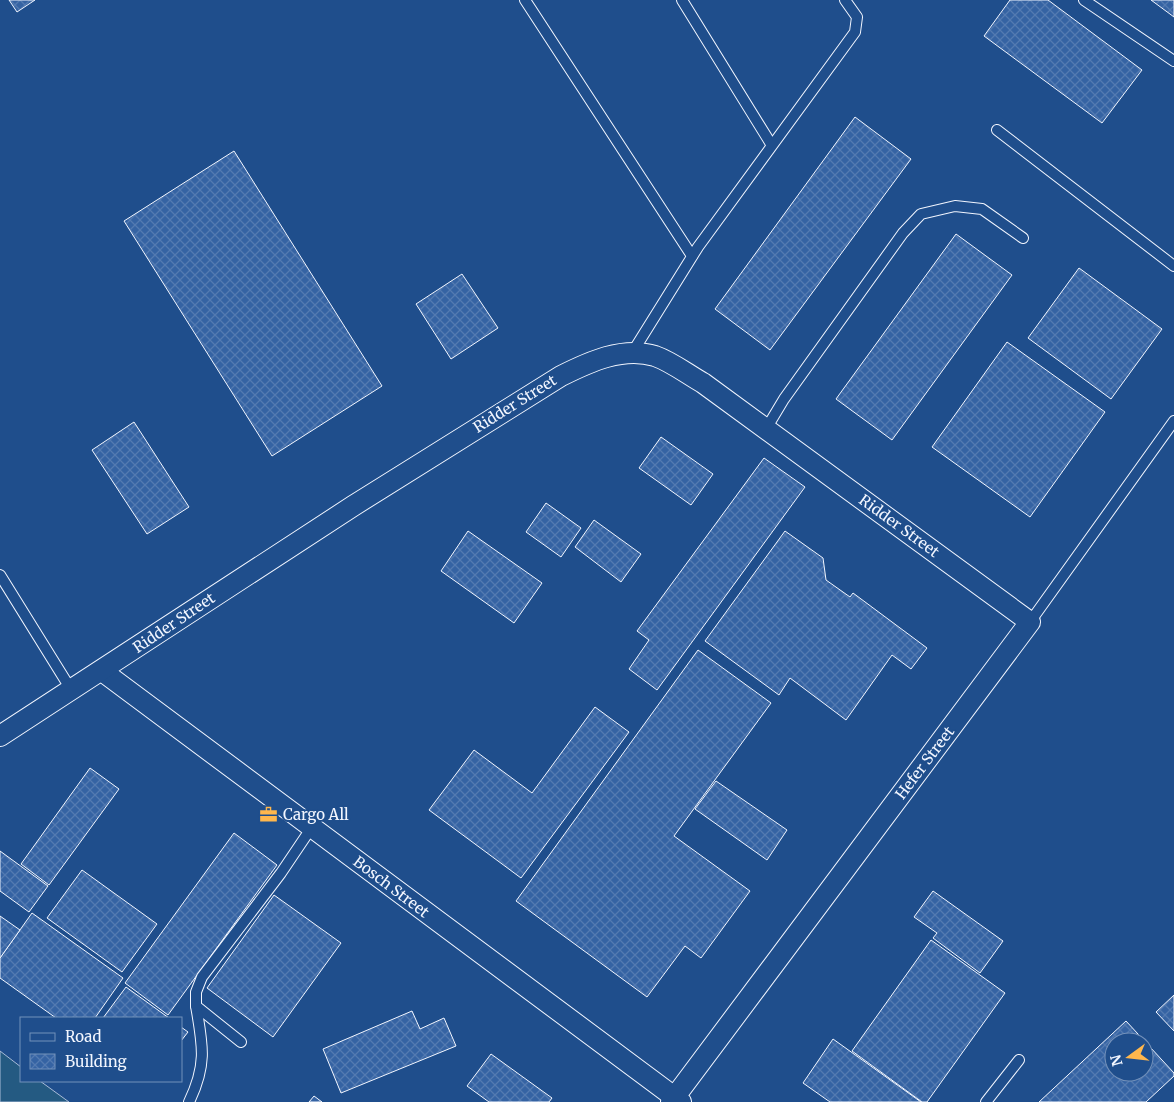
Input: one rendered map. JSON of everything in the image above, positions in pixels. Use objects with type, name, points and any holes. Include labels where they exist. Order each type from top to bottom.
[{"type":"street","name":"Ridder Street","points":[[0,736],[72,691],[353,506],[553,381],[588,362],[632,353],[654,356],[703,383],[1030,622]]},
{"type":"street","name":"Hefer Street","points":[[676,1100],[1030,622]]},
{"type":"street","name":"Bosch Street","points":[[102,671],[676,1100]]},
{"type":"lane","points":[[525,0],[692,256]]},
{"type":"lane","points":[[682,0],[771,144]]},
{"type":"lane","points":[[632,353],[692,256],[771,144],[855,32],[857,17],[845,0]]},
{"type":"lane","points":[[1084,0],[1174,61]]},
{"type":"lane","points":[[997,130],[1174,266]]},
{"type":"lane","points":[[766,429],[784,398],[903,232],[921,214],[955,206],[982,208],[1022,238]]},
{"type":"lane","name":"Hefer Street","points":[[1030,622],[1174,421]]},
{"type":"lane","points":[[0,575],[72,691]]},
{"type":"lane","points":[[189,1102],[200,1080],[202,1054],[196,992],[202,977],[281,874],[312,828]]},
{"type":"lane","points":[[196,1006],[241,1042]]},
{"type":"lane","points":[[986,1102],[1020,1060]]},
{"type":"shaded area","points":[[0,1051],[20,1066],[20,1082],[41,1082],[69,1102],[0,1102]]},
{"type":"building","points":[[9,0],[35,0],[17,12]]},
{"type":"building","points":[[1010,0],[1048,0],[1142,70],[1102,123],[984,36]]},
{"type":"building","points":[[1151,0],[1174,0],[1174,17]]},
{"type":"building","points":[[855,117],[911,159],[770,350],[715,309]]},
{"type":"building","points":[[234,151],[382,386],[272,456],[124,221]]},
{"type":"building","points":[[956,234],[1012,275],[892,440],[836,399]]},
{"type":"building","points":[[1079,268],[1162,329],[1111,399],[1028,338]]},
{"type":"building","points":[[462,274],[498,328],[451,359],[416,304]]},
{"type":"building","points":[[1007,342],[1105,412],[1030,517],[932,447]]},
{"type":"building","points":[[134,422],[189,507],[147,534],[92,450]]},
{"type":"building","points":[[661,437],[713,474],[691,505],[639,468]]},
{"type":"building","points":[[764,458],[805,487],[657,690],[629,669],[649,640],[637,631]]},
{"type":"building","points":[[546,503],[581,528],[561,557],[526,532]]},
{"type":"building","points":[[594,520],[641,554],[621,582],[575,547]]},
{"type":"building","points":[[468,531],[542,583],[514,623],[441,571]]},
{"type":"building","points":[[785,531],[823,558],[826,580],[850,597],[853,593],[927,648],[911,669],[892,655],[846,720],[790,678],[779,695],[705,641]]},
{"type":"building","points":[[698,650],[771,703],[674,836],[750,891],[701,958],[685,946],[647,997],[516,901]]},
{"type":"building","points":[[595,707],[629,732],[521,878],[429,810],[474,750],[532,793]]},
{"type":"building","points":[[90,768],[119,789],[49,885],[21,864]]},
{"type":"building","points":[[716,781],[787,830],[767,860],[695,809]]},
{"type":"building","points":[[234,833],[277,865],[168,1015],[125,983]]},
{"type":"building","points":[[0,851],[48,886],[29,912],[0,891]]},
{"type":"building","points":[[82,870],[157,924],[122,972],[47,918]]},
{"type":"building","points":[[933,891],[1003,941],[980,973],[933,938],[937,933],[914,917]]},
{"type":"building","points":[[274,895],[341,943],[273,1037],[207,988]]},
{"type":"building","points":[[32,913],[123,978],[96,1017],[55,1017],[0,978],[0,958]]},
{"type":"building","points":[[0,916],[20,930],[0,958]]},
{"type":"building","points":[[931,940],[1005,993],[927,1102],[922,1102],[852,1051]]},
{"type":"building","points":[[126,987],[168,1017],[104,1017]]},
{"type":"building","points":[[1174,995],[1174,1031],[1156,1012]]},
{"type":"building","points":[[412,1011],[420,1029],[444,1018],[456,1046],[341,1093],[323,1049]]},
{"type":"building","points":[[1126,1021],[1136,1032],[1114,1032]]},
{"type":"building","points":[[182,1028],[188,1032],[182,1040]]},
{"type":"building","points":[[833,1039],[921,1102],[830,1102],[803,1083]]},
{"type":"building","points":[[1104,1041],[1104,1082],[1154,1082],[1154,1051],[1174,1073],[1174,1076],[1146,1102],[1039,1102]]},
{"type":"building","points":[[491,1054],[552,1098],[549,1102],[489,1102],[467,1086]]},
{"type":"building","points":[[314,1096],[322,1102],[309,1102]]},
{"type":"place","name":"Cargo All","points":[[269,815]]}]
